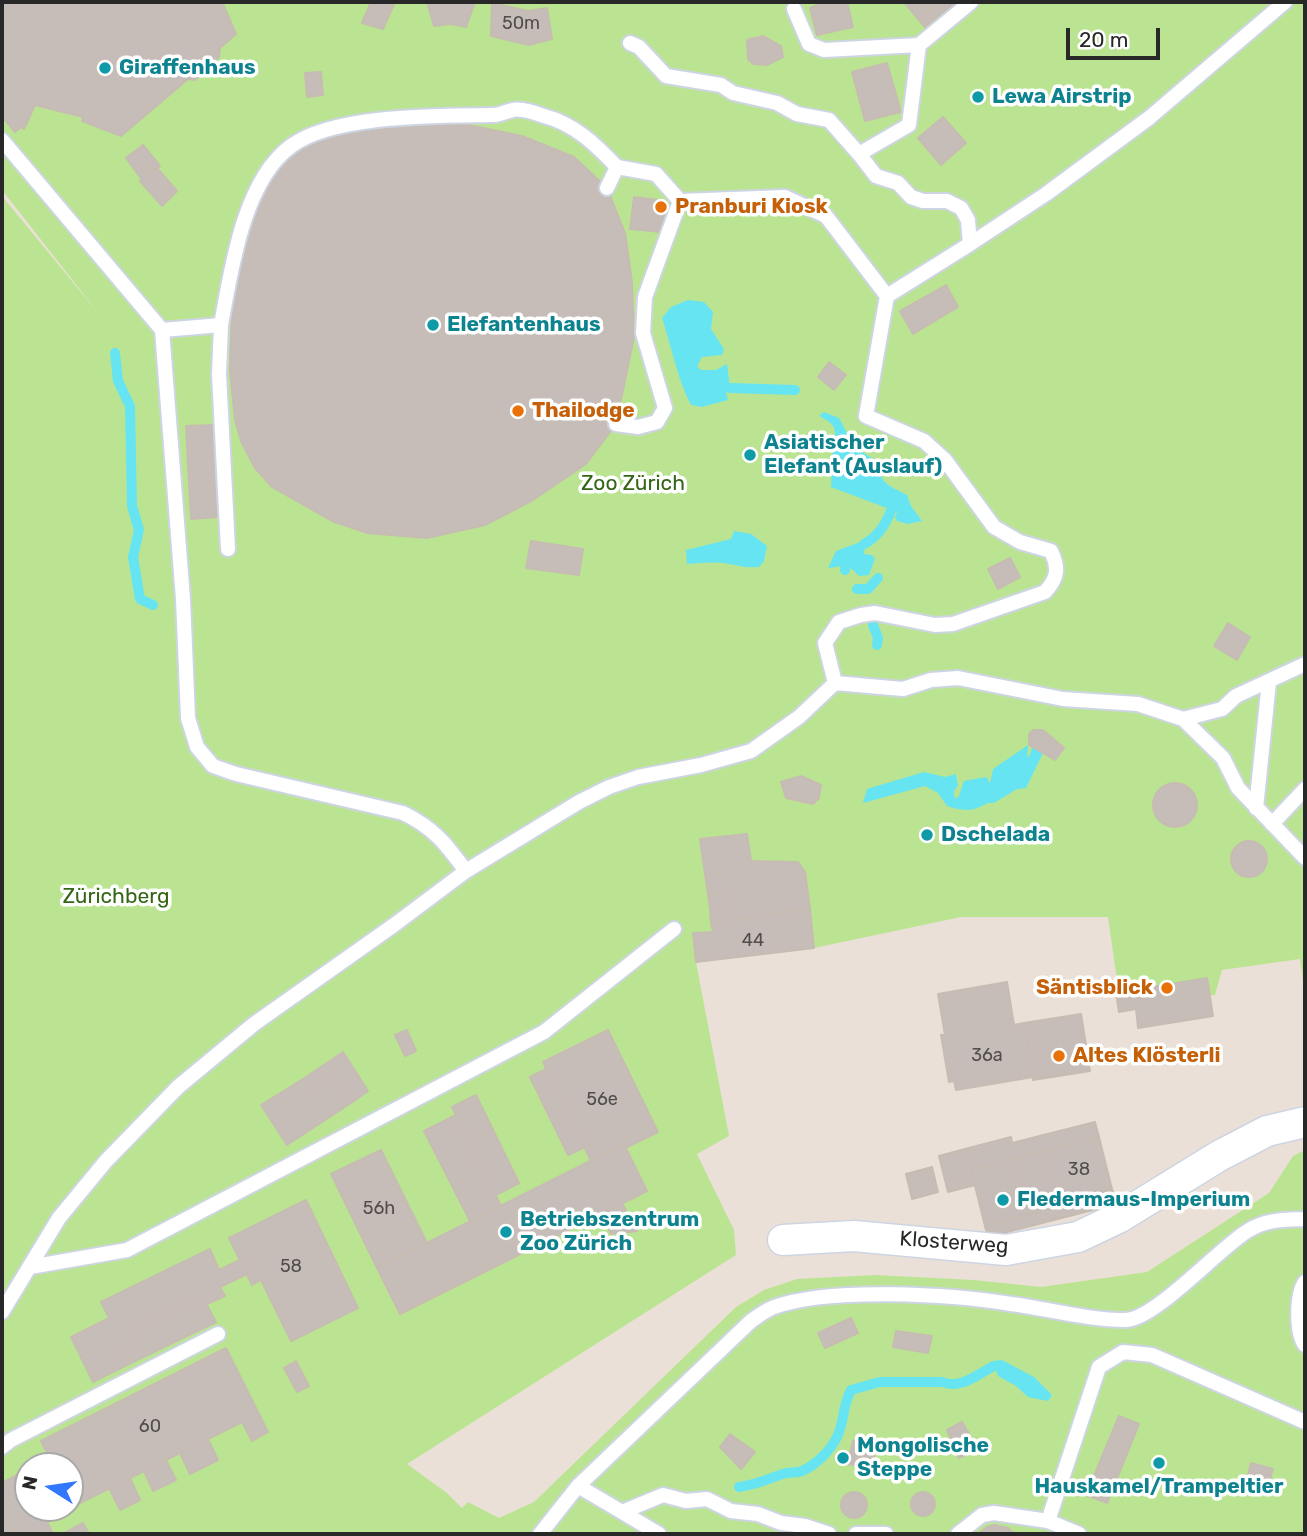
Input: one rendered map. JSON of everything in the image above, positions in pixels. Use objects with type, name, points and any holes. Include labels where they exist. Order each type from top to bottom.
[{"type":"street","name":"Klosterweg","points":[[783,1240],[854,1236],[1006,1250],[1078,1237],[1120,1217],[1219,1156],[1267,1131],[1305,1122]]},
{"type":"lane","points":[[794,9],[809,44],[824,50],[919,45],[971,2]]},
{"type":"lane","points":[[887,296],[1046,194],[1149,118],[1286,2]]},
{"type":"lane","points":[[631,43],[639,47],[666,76],[721,85],[733,93],[777,103],[797,114],[829,120],[876,176],[898,183],[911,197],[923,201],[947,201],[961,208],[968,220],[970,244]]},
{"type":"lane","points":[[859,154],[909,125],[919,45]]},
{"type":"lane","points":[[228,550],[219,374],[221,325],[242,223],[262,177],[290,146],[323,130],[443,114],[498,115],[515,109],[548,117],[588,137],[617,167],[656,174],[680,201]]},
{"type":"lane","points":[[2,141],[163,330],[183,599],[188,718],[197,747],[213,766],[236,774],[403,813],[425,823],[466,872]]},
{"type":"lane","points":[[607,188],[617,167]]},
{"type":"lane","points":[[680,201],[785,197],[825,216],[887,296],[866,416],[924,441],[945,460],[994,527],[1020,542],[1051,551],[1058,565],[1055,581],[1045,592],[953,624],[936,625],[875,613],[839,622],[825,643],[835,683]]},
{"type":"lane","points":[[616,424],[638,428],[657,422],[665,408],[643,333],[645,297],[680,201]]},
{"type":"lane","points":[[163,330],[221,325]]},
{"type":"lane","points":[[1183,719],[1222,709],[1236,696],[1305,664]]},
{"type":"lane","points":[[2,1312],[59,1219],[106,1161],[178,1087],[254,1024],[466,872],[579,802],[609,787],[638,777],[701,765],[751,751],[799,717],[835,683],[903,689],[931,680],[958,678],[1063,699],[1138,704],[1183,719],[1223,758],[1238,788],[1305,858]]},
{"type":"lane","points":[[1256,808],[1269,682]]},
{"type":"lane","points":[[1272,824],[1305,789]]},
{"type":"lane","points":[[30,1267],[127,1250],[544,1032],[674,929]]},
{"type":"lane","points":[[540,1534],[578,1486],[751,1321],[771,1308],[800,1300],[869,1295],[1010,1303],[1078,1316],[1130,1320],[1151,1309],[1248,1230],[1274,1220],[1305,1219]]},
{"type":"lane","points":[[1305,1282],[1301,1287],[1298,1310],[1302,1341],[1305,1345]]},
{"type":"lane","points":[[2,1447],[218,1334]]},
{"type":"lane","points":[[1048,1521],[1099,1367],[1123,1352],[1152,1355],[1305,1422]]},
{"type":"lane","points":[[578,1486],[659,1534]]},
{"type":"lane","points":[[622,1512],[663,1495],[686,1502],[707,1499],[731,1511],[758,1514],[781,1523],[805,1526],[829,1534]]},
{"type":"lane","points":[[958,1534],[982,1515],[994,1513],[1048,1521],[1079,1534]]},
{"type":"lane","points":[[856,1534],[886,1534]]},
{"type":"green space","name":"Zoo Zürich","points":[[2,2],[1305,2],[1305,995],[1300,959],[1222,970],[1215,995],[1121,1008],[1108,917],[961,917],[814,948],[696,962],[729,1136],[697,1154],[734,1230],[736,1255],[407,1464],[447,1493],[462,1508],[468,1502],[499,1518],[534,1502],[736,1307],[764,1290],[797,1279],[875,1275],[974,1280],[1041,1287],[1147,1272],[1269,1193],[1293,1156],[1305,1150],[1305,1534],[2,1534],[2,196],[99,314],[2,190]]},
{"type":"water","points":[[688,300],[704,302],[713,312],[711,329],[724,349],[722,355],[702,357],[697,366],[701,370],[716,370],[727,364],[730,388],[726,393],[728,400],[702,407],[691,405],[686,395],[662,318],[671,307]]},
{"type":"water","points":[[824,412],[839,418],[855,448],[877,461],[883,479],[907,495],[922,521],[908,524],[897,521],[897,512],[892,508],[831,487],[835,431],[831,423],[819,416]]},
{"type":"water","points":[[734,531],[751,534],[767,546],[764,561],[759,567],[708,562],[687,564],[686,550],[731,539]]},
{"type":"water","points":[[863,541],[864,554],[872,555],[875,559],[869,575],[859,576],[845,566],[828,568],[836,551]]},
{"type":"water","points":[[1028,745],[1027,757],[1032,747],[1043,753],[1026,788],[1017,789],[994,803],[962,810],[947,806],[938,793],[925,786],[863,803],[867,789],[924,772],[945,777],[956,774],[958,786],[954,797],[958,798],[964,781],[986,777],[990,783],[993,769]]},
{"type":"water","points":[[1002,1360],[1034,1377],[1052,1395],[1048,1401],[1028,1397],[1016,1386],[998,1376],[993,1361]]},
{"type":"building","name":"Giraffenhaus","points":[[2,2],[222,2],[236,34],[220,48],[219,57],[195,80],[188,79],[121,136],[82,121],[83,117],[35,105],[24,129],[21,127],[15,132],[2,116]]},
{"type":"building","points":[[371,2],[395,2],[383,29],[362,23]]},
{"type":"building","points":[[427,2],[475,2],[466,27],[451,24],[434,26]]},
{"type":"building","points":[[826,2],[847,2],[853,27],[817,35],[810,8]]},
{"type":"building","points":[[904,2],[917,2],[926,13],[939,2],[956,2],[925,27]]},
{"type":"building","points":[[917,2],[939,2],[926,13]]},
{"type":"building","points":[[492,3],[528,11],[547,8],[552,39],[529,45],[491,36]]},
{"type":"building","points":[[763,36],[781,46],[783,57],[767,65],[753,64],[748,59],[747,40]]},
{"type":"building","points":[[887,63],[901,112],[865,121],[852,72]]},
{"type":"building","points":[[321,72],[323,95],[307,97],[305,73]]},
{"type":"building","points":[[943,117],[966,143],[941,165],[918,138]]},
{"type":"building","name":"Elefantenhaus","points":[[401,123],[468,125],[522,136],[574,157],[607,188],[625,233],[632,282],[634,337],[616,424],[586,464],[533,500],[485,525],[427,538],[367,533],[332,521],[272,487],[255,468],[241,441],[235,420],[230,370],[232,312],[252,213],[285,157],[334,131]]},
{"type":"building","points":[[143,145],[160,166],[142,180],[126,158]]},
{"type":"building","points":[[156,167],[177,191],[162,206],[140,181]]},
{"type":"building","points":[[634,197],[666,201],[661,232],[630,229]]},
{"type":"building","points":[[946,285],[958,307],[913,334],[900,311]]},
{"type":"building","points":[[829,362],[846,375],[834,390],[818,377]]},
{"type":"building","points":[[213,425],[218,517],[191,519],[186,426]]},
{"type":"building","points":[[531,541],[583,549],[579,575],[526,568]]},
{"type":"building","points":[[1010,558],[1020,577],[998,589],[988,569]]},
{"type":"building","points":[[1228,623],[1250,637],[1237,660],[1214,646]]},
{"type":"building","points":[[1033,730],[1043,730],[1064,748],[1055,760],[1029,745],[1029,734]]},
{"type":"building","points":[[801,776],[821,785],[819,798],[813,804],[786,798],[781,782]]},
{"type":"building","points":[[1175,783],[1190,790],[1197,805],[1190,820],[1175,827],[1160,820],[1153,805],[1160,790]]},
{"type":"building","points":[[747,834],[751,861],[798,862],[805,872],[810,909],[711,922],[710,909],[730,907],[728,891],[708,894],[700,839]]},
{"type":"building","points":[[1249,841],[1262,846],[1267,859],[1262,872],[1249,877],[1236,872],[1231,859],[1236,846]]},
{"type":"building","points":[[728,891],[730,907],[710,909],[708,894]]},
{"type":"building","points":[[810,909],[814,948],[696,962],[693,933],[713,932],[711,922]]},
{"type":"building","points":[[1207,978],[1213,1016],[1138,1028],[1136,1009],[1119,1012],[1116,993]]},
{"type":"building","points":[[1007,982],[1014,1025],[1024,1023],[1033,1077],[956,1090],[954,1081],[949,1082],[941,1035],[945,1035],[938,994]]},
{"type":"building","name":"Altes Klösterli","points":[[1081,1014],[1090,1071],[1033,1080],[1024,1023]]},
{"type":"building","points":[[407,1030],[416,1051],[405,1056],[395,1035]]},
{"type":"building","points":[[608,1030],[658,1132],[625,1148],[624,1144],[591,1161],[543,1062]]},
{"type":"building","points":[[343,1052],[368,1091],[351,1103],[335,1078],[312,1093],[303,1079]]},
{"type":"building","points":[[546,1069],[585,1147],[568,1155],[530,1077]]},
{"type":"building","points":[[335,1078],[351,1103],[287,1145],[261,1105],[303,1079],[312,1093]]},
{"type":"building","points":[[476,1095],[519,1183],[496,1195],[452,1107]]},
{"type":"building","points":[[456,1115],[501,1206],[470,1221],[424,1131]]},
{"type":"building","points":[[1095,1122],[1099,1137],[971,1170],[965,1149],[1011,1137],[1012,1143]]},
{"type":"building","points":[[1099,1137],[1112,1189],[1059,1202],[1046,1151]]},
{"type":"building","name":"Betriebszentrum Zoo Zürich","points":[[624,1144],[647,1191],[400,1314],[377,1268]]},
{"type":"building","points":[[965,1149],[975,1185],[948,1192],[939,1156]]},
{"type":"building","points":[[381,1150],[427,1243],[377,1268],[331,1174]]},
{"type":"building","points":[[1046,1151],[1060,1206],[1031,1214],[1017,1158]]},
{"type":"building","name":"Fledermaus-Imperium","points":[[1017,1158],[1031,1214],[985,1226],[971,1170]]},
{"type":"building","points":[[932,1167],[938,1192],[912,1199],[906,1174]]},
{"type":"building","points":[[1112,1189],[1116,1204],[988,1237],[985,1226],[1060,1206],[1059,1202]]},
{"type":"building","points":[[306,1200],[358,1308],[291,1341],[261,1280],[252,1285],[229,1238]]},
{"type":"building","points":[[622,1203],[637,1231],[611,1234],[602,1213]]},
{"type":"building","points":[[210,1249],[219,1270],[240,1260],[247,1274],[220,1287],[225,1296],[207,1304],[202,1296],[137,1328],[143,1339],[124,1348],[131,1363],[93,1382],[71,1337],[109,1318],[101,1302]]},
{"type":"building","points":[[202,1296],[216,1322],[131,1363],[124,1348],[143,1339],[137,1328]]},
{"type":"building","points":[[851,1318],[858,1333],[825,1348],[818,1333]]},
{"type":"building","points":[[896,1331],[932,1336],[928,1353],[893,1347]]},
{"type":"building","points":[[226,1348],[268,1432],[252,1441],[242,1422],[84,1501],[84,1452],[47,1452],[41,1441]]},
{"type":"building","points":[[296,1361],[309,1386],[297,1392],[284,1368]]},
{"type":"building","points":[[1119,1416],[1139,1424],[1107,1503],[1086,1495]]},
{"type":"building","points":[[962,1422],[978,1448],[959,1458],[947,1430]]},
{"type":"building","points":[[730,1434],[755,1452],[741,1469],[720,1447]]},
{"type":"building","points":[[208,1439],[218,1460],[190,1474],[180,1453]]},
{"type":"building","points":[[853,1441],[876,1446],[872,1468],[847,1464]]},
{"type":"building","points":[[166,1460],[176,1480],[153,1491],[144,1471]]},
{"type":"building","points":[[1251,1463],[1273,1469],[1266,1493],[1245,1487]]},
{"type":"building","points":[[14,1477],[14,1522],[47,1522],[53,1534],[17,1534],[2,1504],[2,1483]]},
{"type":"building","points":[[130,1478],[140,1500],[120,1510],[109,1488]]},
{"type":"building","points":[[854,1492],[863,1496],[867,1505],[863,1514],[854,1518],[845,1514],[841,1505],[845,1496]]},
{"type":"building","points":[[923,1492],[931,1496],[935,1504],[931,1512],[923,1516],[915,1512],[911,1504],[915,1496]]},
{"type":"building","points":[[2,1504],[17,1534],[2,1534]]},
{"type":"building","points":[[83,1523],[89,1534],[63,1534]]},
{"type":"building","points":[[994,1525],[1008,1528],[1014,1534],[978,1534]]},
{"type":"waterway","points":[[115,353],[118,381],[130,406],[132,506],[139,530],[133,557],[140,599],[153,605]]},
{"type":"waterway","points":[[730,388],[795,390]]},
{"type":"waterway","points":[[864,544],[881,529],[892,508]]},
{"type":"waterway","points":[[845,570],[846,565]]},
{"type":"waterway","points":[[857,589],[868,589],[878,578]]},
{"type":"waterway","points":[[873,625],[878,638],[877,645]]},
{"type":"waterway","points":[[739,1487],[802,1471],[818,1461],[837,1437],[851,1390],[880,1382],[956,1384],[970,1380],[994,1366]]},
{"type":"place","name":"Giraffenhaus","points":[[105,68]]},
{"type":"place","name":"Lewa Airstrip","points":[[978,97]]},
{"type":"place","name":"Pranburi Kiosk","points":[[661,207]]},
{"type":"place","name":"Elefantenhaus","points":[[433,325]]},
{"type":"place","name":"Thailodge","points":[[518,411]]},
{"type":"place","name":"Asiatischer Elefant (Auslauf)","points":[[750,455]]},
{"type":"place","name":"Dschelada","points":[[927,835]]},
{"type":"place","name":"Säntisblick","points":[[1167,988]]},
{"type":"place","name":"Altes Klösterli","points":[[1059,1056]]},
{"type":"place","name":"Fledermaus-Imperium","points":[[1003,1200]]},
{"type":"place","name":"Betriebszentrum Zoo Zürich","points":[[506,1232]]},
{"type":"place","name":"Mongolische Steppe","points":[[843,1458]]},
{"type":"place","name":"Hauskamel/Trampeltier","points":[[1159,1463]]},
{"type":"park label","name":"Zürichberg","points":[[116,897]]}]
